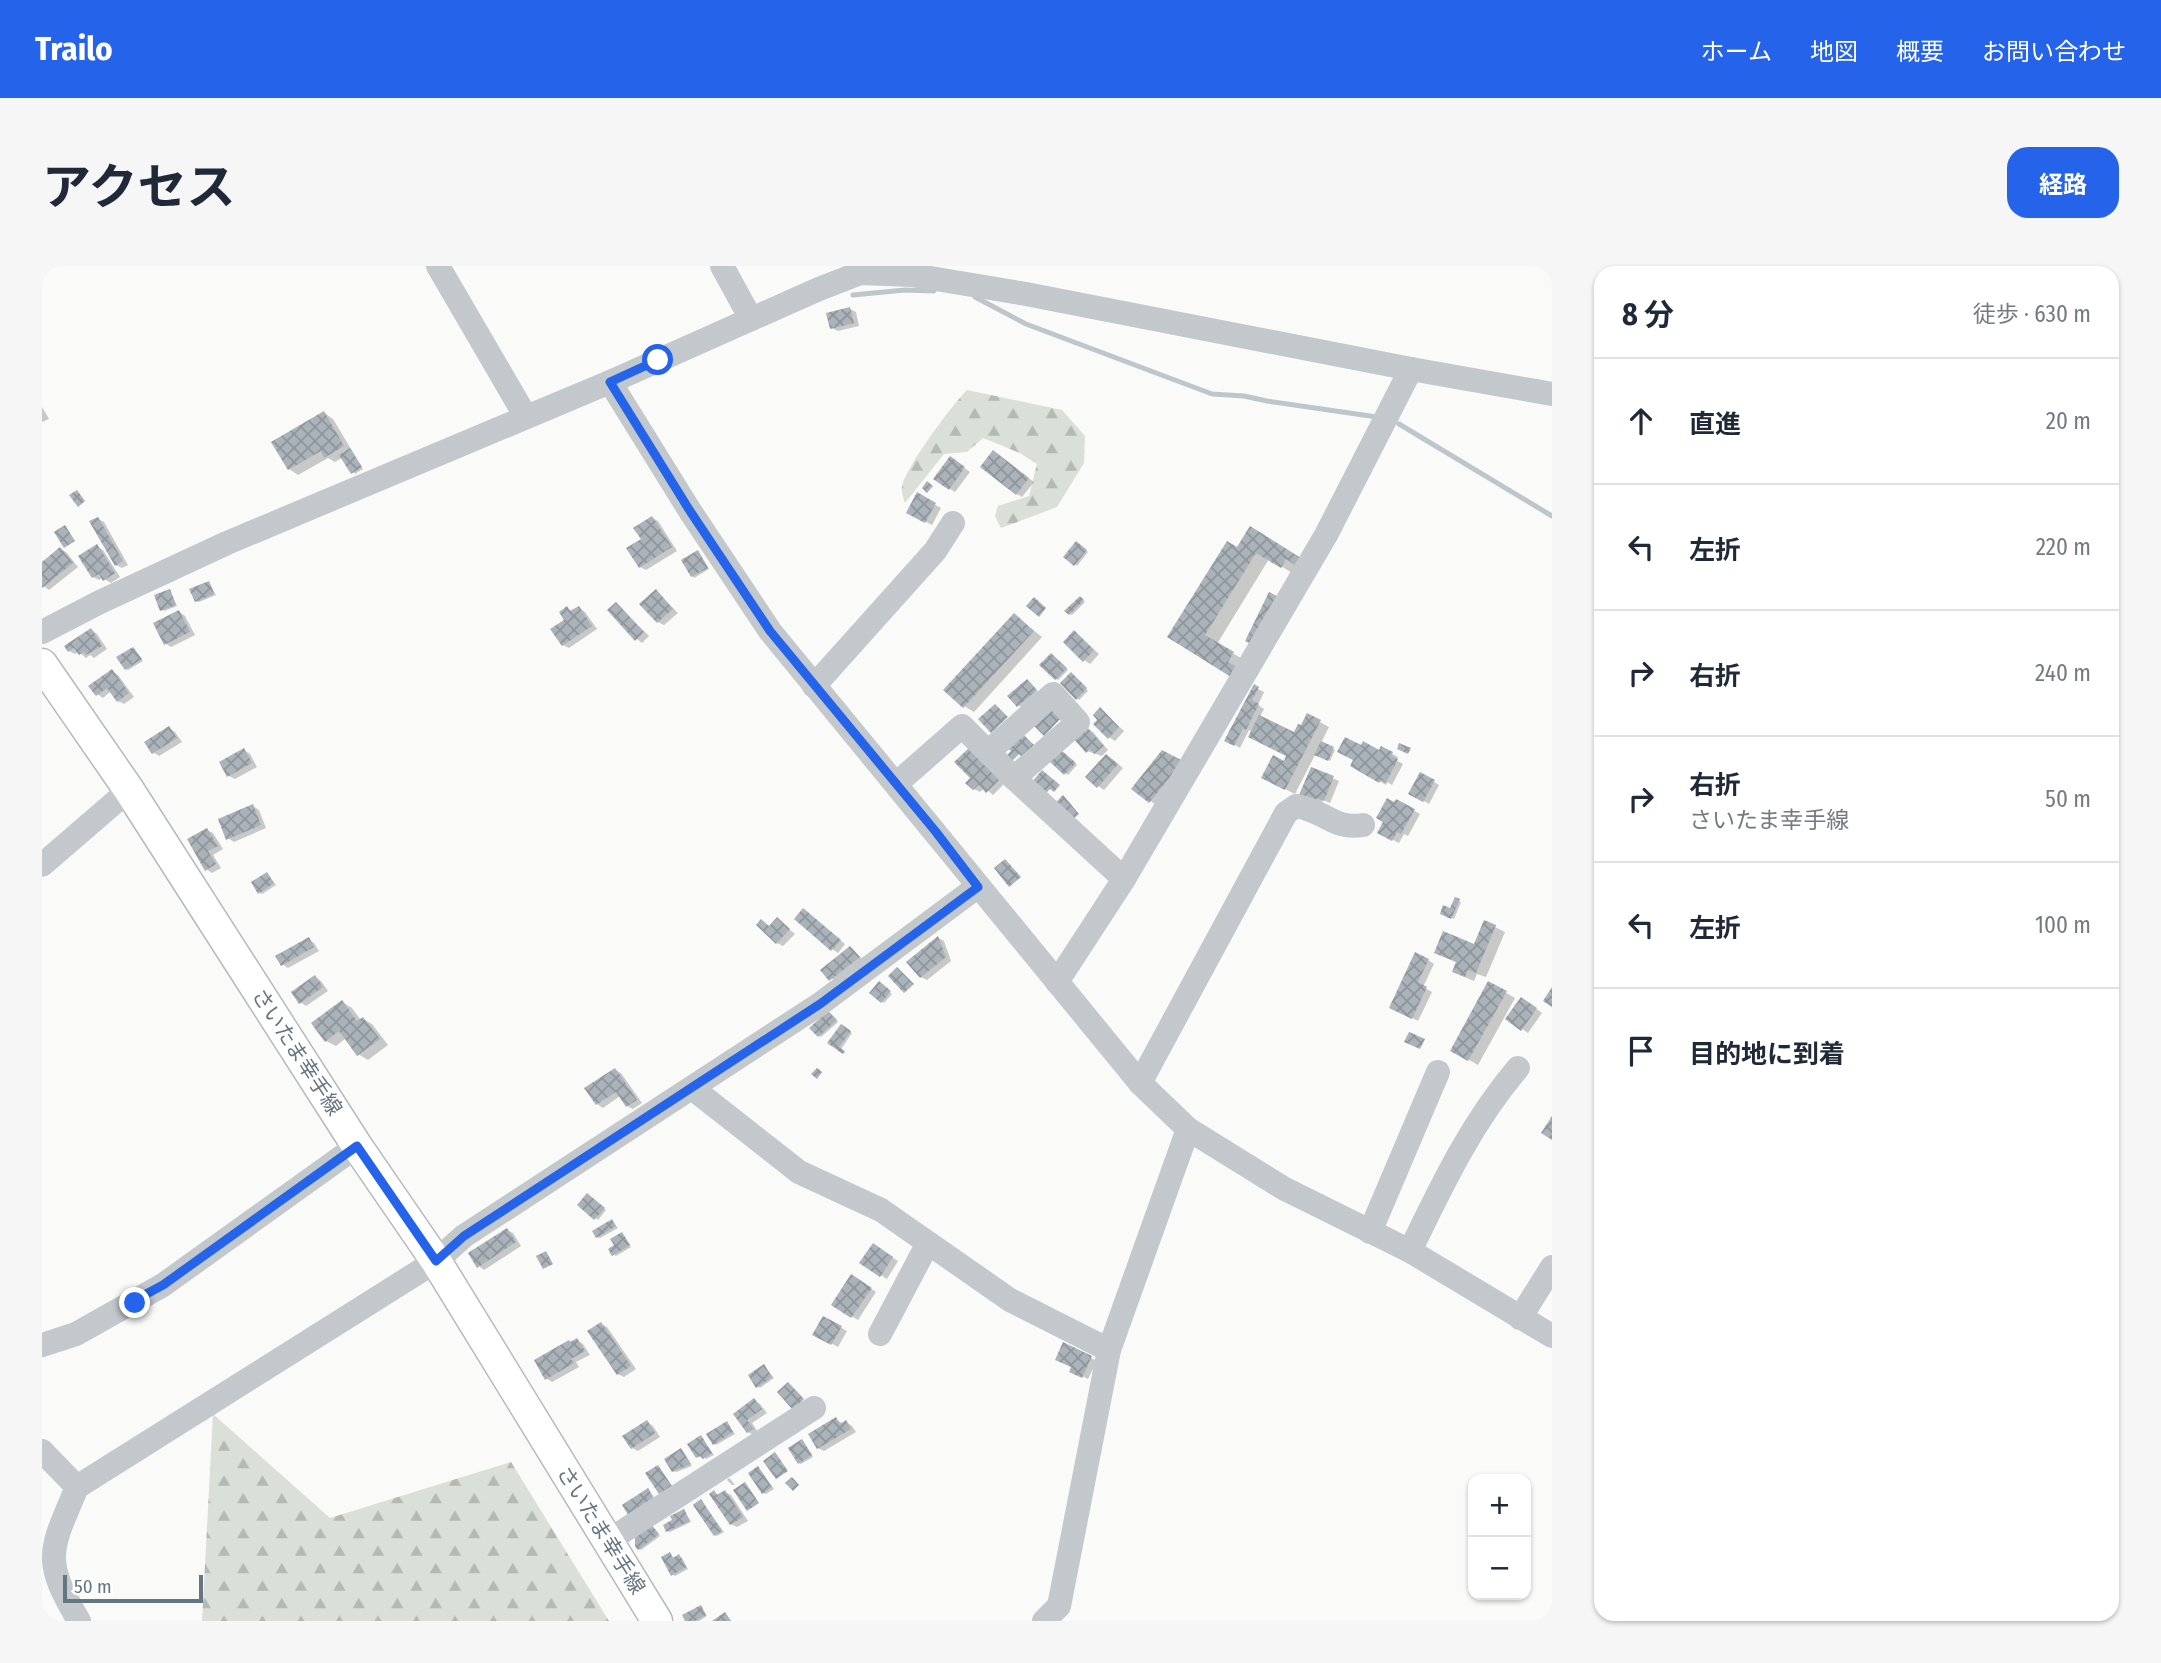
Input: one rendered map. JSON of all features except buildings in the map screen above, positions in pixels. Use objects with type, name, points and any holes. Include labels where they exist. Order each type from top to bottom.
[{"type":"main road","name":"さいたま幸手線","points":[[42,664],[129,790],[357,1146],[436,1261],[657,1621]]},
{"type":"street","points":[[438,266],[526,417]]},
{"type":"street","points":[[722,266],[751,319]]},
{"type":"street","points":[[42,632],[227,543],[610,382],[859,270],[912,275],[1027,294],[1552,394]]},
{"type":"street","points":[[1057,982],[1124,879],[1326,535],[1410,369]]},
{"type":"street","points":[[610,382],[762,620],[1140,1083],[1188,1129],[1283,1188],[1410,1251],[1552,1336]]},
{"type":"street","points":[[814,686],[935,551],[953,523]]},
{"type":"street","points":[[988,752],[1053,694],[1078,722],[1014,778]]},
{"type":"street","points":[[896,784],[962,726],[1014,778],[1124,879]]},
{"type":"street","points":[[42,865],[129,790]]},
{"type":"street","points":[[1140,1083],[1286,813],[1296,806],[1306,807],[1347,827],[1363,825]]},
{"type":"street","points":[[79,1621],[47,1566],[77,1487],[436,1261],[464,1236],[820,1004],[978,887]]},
{"type":"street","points":[[1410,1251],[1455,1158],[1498,1091],[1518,1068]]},
{"type":"street","points":[[1370,1232],[1438,1073]]},
{"type":"street","points":[[692,1088],[799,1172],[881,1210],[1010,1300],[1109,1350]]},
{"type":"street","points":[[1058,1616],[1109,1350],[1188,1129]]},
{"type":"street","points":[[42,1345],[76,1334],[163,1285],[357,1146]]},
{"type":"street","points":[[880,1334],[929,1243]]},
{"type":"street","points":[[1520,1318],[1552,1267]]},
{"type":"street","points":[[608,1541],[814,1408]]},
{"type":"street","points":[[42,1451],[77,1487]]},
{"type":"green space","points":[[967,390],[1062,410],[1085,436],[1084,463],[1057,507],[1001,528],[995,516],[998,506],[1029,496],[1037,464],[1020,453],[983,438],[967,452],[944,454],[905,503],[902,487],[911,466]]},
{"type":"green space","points":[[213,1414],[330,1518],[511,1462],[609,1621],[202,1621]]},
{"type":"waterway","points":[[853,295],[905,290],[934,291]]},
{"type":"waterway","points":[[975,297],[1026,324],[1212,394],[1244,396],[1377,417]]},
{"type":"waterway","points":[[1399,424],[1552,516]]},
{"type":"route","points":[[135,1303],[137,1299],[163,1285],[357,1146],[436,1261],[464,1236],[820,1004],[978,887],[770,631],[690,511],[610,382],[658,360]]}]
